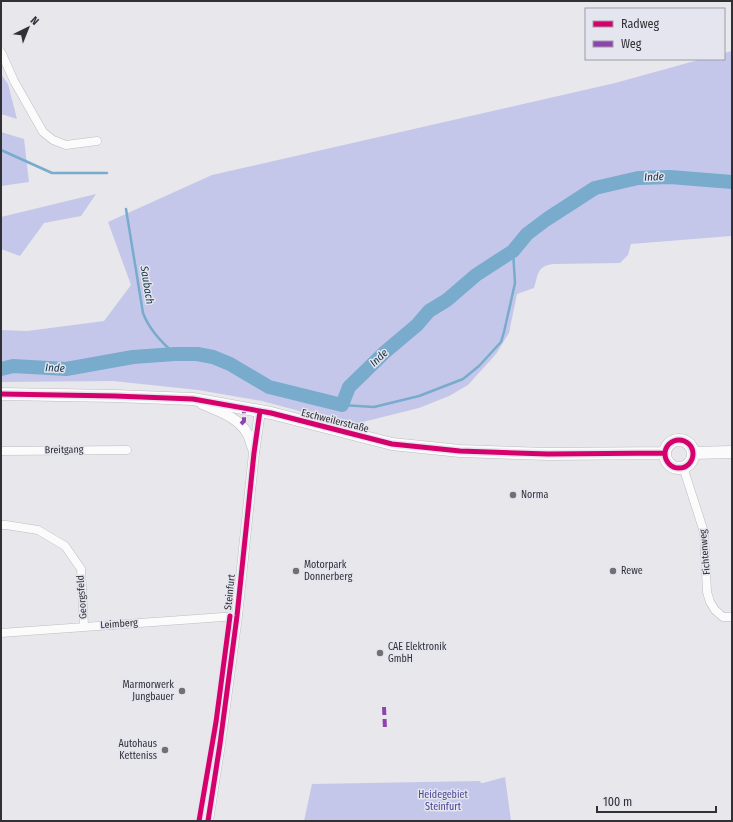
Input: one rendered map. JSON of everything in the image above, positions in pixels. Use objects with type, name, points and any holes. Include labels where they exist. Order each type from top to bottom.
[{"type":"main road","name":"Eschweilerstraße","points":[[1,394],[115,396],[193,400],[260,411],[392,444],[460,451],[548,454],[665,453]]},
{"type":"main road","points":[[677,440],[682,440],[690,444],[693,453],[692,460],[683,467],[676,467],[667,461],[665,453],[669,444],[677,440]]},
{"type":"main road","points":[[693,453],[732,452]]},
{"type":"street","points":[[1,52],[14,80],[43,132],[52,140],[66,144],[97,141]]},
{"type":"street","points":[[193,400],[220,412],[241,424],[247,433],[254,453]]},
{"type":"street","name":"Steinfurt","points":[[208,821],[237,616],[254,453],[260,411]]},
{"type":"street","name":"Breitgang","points":[[1,451],[127,450]]},
{"type":"street","name":"Fichtenweg","points":[[683,467],[704,532],[707,592],[710,602],[715,610],[723,617],[732,617]]},
{"type":"street","name":"Georgsfeld","points":[[1,525],[38,530],[65,546],[80,569],[84,626]]},
{"type":"street","name":"Leimberg","points":[[1,633],[237,616]]},
{"type":"green space","points":[[732,51],[731,236],[631,244],[628,255],[620,263],[553,264],[543,267],[539,273],[534,288],[517,294],[509,333],[496,354],[468,385],[449,396],[419,408],[351,425],[262,401],[198,390],[113,381],[1,382],[1,330],[27,331],[104,321],[131,285],[108,222],[212,175],[615,83],[698,60],[725,60],[725,53]]},
{"type":"green space","points":[[1,74],[8,84],[17,119],[1,114]]},
{"type":"green space","points":[[1,132],[24,139],[29,182],[1,186]]},
{"type":"green space","points":[[96,194],[81,216],[44,223],[20,256],[1,249],[1,217]]},
{"type":"green space","name":"Heidegebiet Steinfurt","points":[[505,777],[511,821],[304,821],[312,784],[480,781],[483,783]]},
{"type":"waterway","name":"Saubach","points":[[1,150],[52,173],[107,173]]},
{"type":"waterway","name":"Inde","points":[[1,369],[13,366],[66,369],[133,357],[197,354],[213,357],[230,364],[269,387],[342,405],[349,387],[385,352],[417,325],[429,311],[447,300],[476,275],[513,251],[527,234],[547,219],[595,188],[638,178],[670,177],[732,182]]},
{"type":"waterway","name":"Saubach","points":[[126,209],[143,313],[156,335],[175,354]]},
{"type":"waterway","points":[[342,405],[374,407],[419,396],[463,379],[479,366],[501,342],[504,332],[515,283],[513,251]]},
{"type":"marked path","points":[[241,424],[244,421],[244,408]]},
{"type":"marked path","points":[[384,707],[385,729]]},
{"type":"cycle path","points":[[1,394],[193,399],[271,413],[392,444],[460,451],[548,454],[665,453]]},
{"type":"cycle path","points":[[208,821],[237,616],[254,453],[260,411]]},
{"type":"cycle path","points":[[679,440],[689,444],[693,454],[689,464],[679,468],[669,464],[665,454],[669,444],[679,440]]},
{"type":"cycle path","points":[[199,821],[216,722],[230,616]]},
{"type":"place","name":"Norma","points":[[513,495]]},
{"type":"place","name":"Motorpark Donnerberg","points":[[296,571]]},
{"type":"place","name":"Rewe","points":[[613,571]]},
{"type":"place","name":"CAE Elektronik GmbH","points":[[380,653]]},
{"type":"place","name":"Marmorwerk Jungbauer","points":[[182,691]]},
{"type":"place","name":"Autohaus Ketteniss","points":[[165,750]]}]
